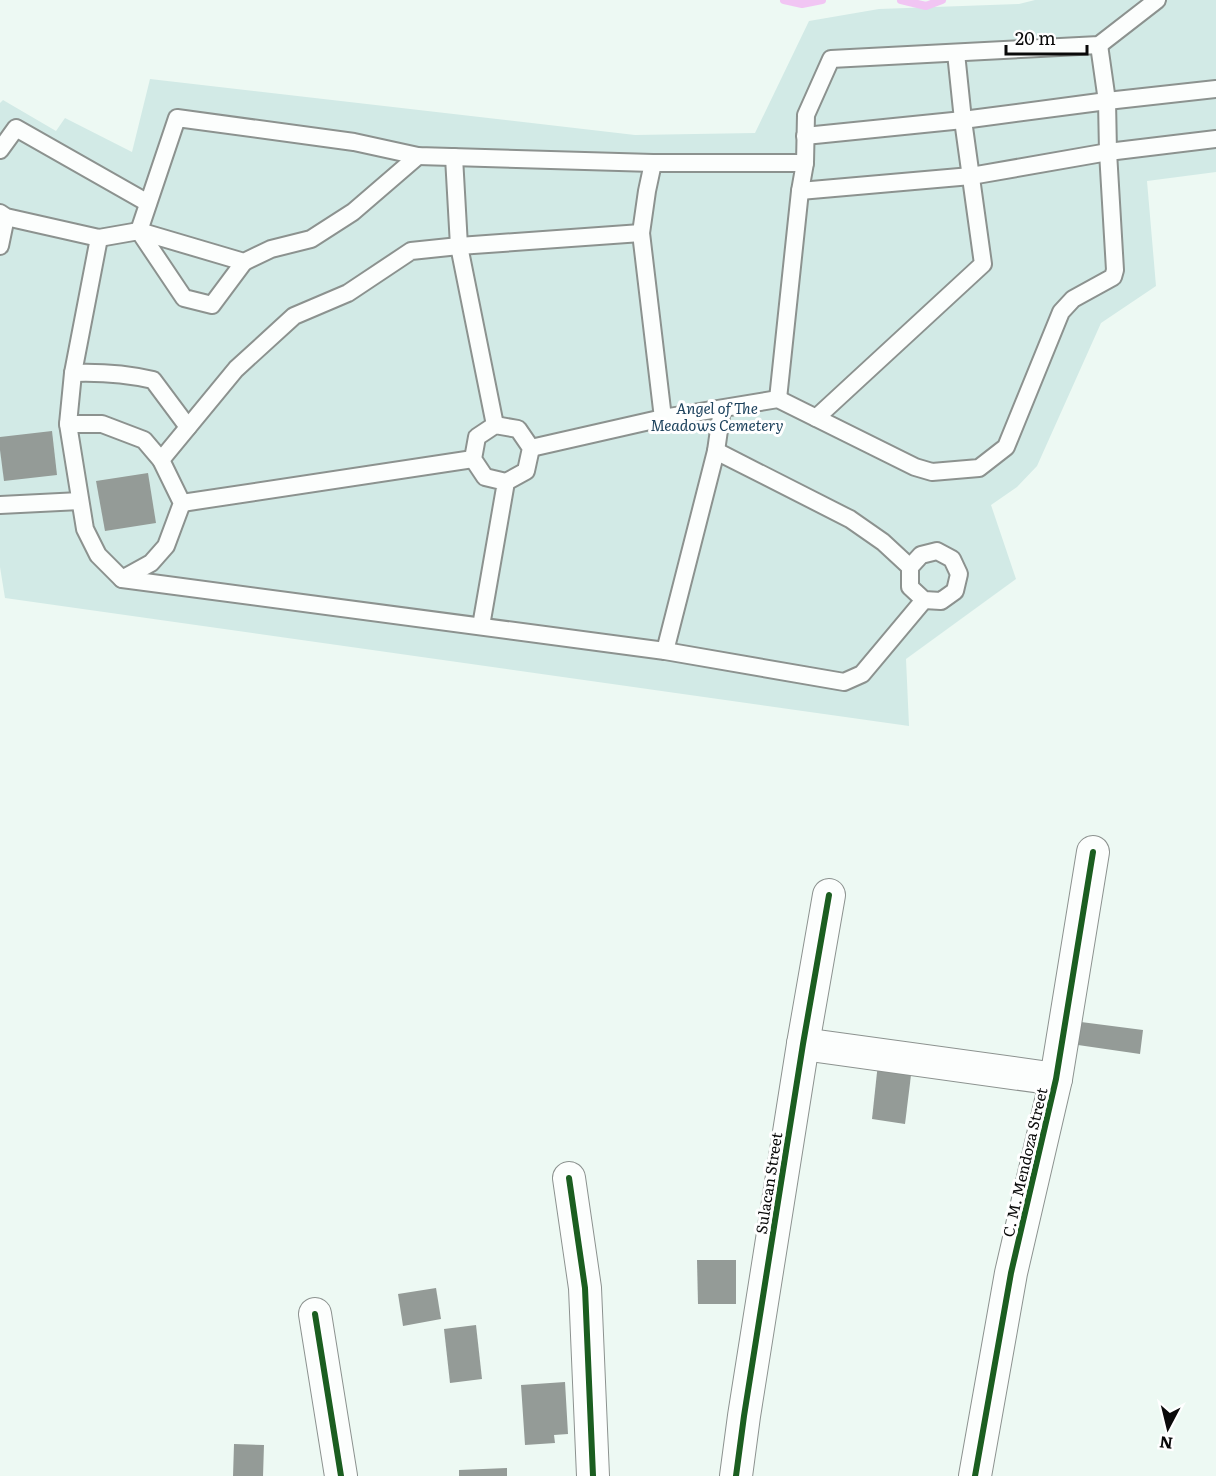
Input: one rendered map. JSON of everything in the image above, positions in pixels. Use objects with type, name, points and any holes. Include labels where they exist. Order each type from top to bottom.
[{"type":"street","name":"C. M. Mendoza Street","points":[[975,1476],[1011,1273],[1056,1079],[1093,852]]},
{"type":"street","name":"Sulacan Street","points":[[736,1476],[745,1405],[802,1044],[829,895]]},
{"type":"street","points":[[802,1044],[1056,1079]]},
{"type":"street","points":[[569,1178],[585,1288],[593,1476]]},
{"type":"street","points":[[315,1314],[341,1476]]},
{"type":"lane","points":[[778,399],[805,163],[806,115],[831,59],[1099,45],[1156,0]]},
{"type":"lane","points":[[531,448],[663,418],[778,399],[915,467],[932,472],[979,468],[1006,447],[1061,312],[1073,299],[1113,277],[1115,270],[1107,101],[1099,45]]},
{"type":"lane","points":[[816,418],[983,264],[956,53]]},
{"type":"lane","points":[[805,136],[963,120],[1216,89]]},
{"type":"lane","points":[[139,231],[177,118],[354,142],[418,156],[653,163],[805,163]]},
{"type":"lane","points":[[0,150],[16,128],[148,203]]},
{"type":"lane","points":[[800,191],[971,176],[1108,152],[1216,139]]},
{"type":"lane","points":[[139,231],[184,298],[212,305],[244,262],[271,249],[311,239],[353,212],[418,156]]},
{"type":"lane","points":[[454,157],[459,246],[495,425]]},
{"type":"lane","points":[[653,163],[641,233],[663,418]]},
{"type":"lane","points":[[0,246],[3,215],[99,238],[139,231],[244,262]]},
{"type":"lane","points":[[161,460],[236,369],[294,316],[348,293],[411,251],[641,233]]},
{"type":"lane","points":[[99,238],[74,373],[68,424],[85,529],[98,555],[122,579],[665,651],[844,682],[862,674],[924,600]]},
{"type":"lane","points":[[74,373],[134,375],[153,380],[188,427]]},
{"type":"lane","points":[[665,651],[716,451],[722,409]]},
{"type":"lane","points":[[68,424],[102,424],[144,440],[161,460],[182,503],[166,546],[151,563],[122,579]]},
{"type":"lane","points":[[495,425],[518,429],[531,448],[526,471],[506,482],[485,477],[473,459],[477,437],[495,425]]},
{"type":"lane","points":[[716,451],[850,519],[883,542],[910,567]]},
{"type":"lane","points":[[182,503],[473,459]]},
{"type":"lane","points":[[481,626],[506,482]]},
{"type":"lane","points":[[0,505],[80,501]]},
{"type":"lane","points":[[937,551],[952,559],[959,574],[955,591],[941,601],[924,600],[910,586],[910,567],[921,555],[937,551]]},
{"type":"green space","name":"Angel of The Meadows Cemetery","points":[[1035,0],[1216,0],[1216,172],[1147,181],[1156,286],[1101,323],[1037,466],[1017,487],[991,505],[1016,579],[906,659],[909,726],[5,598],[0,567],[0,103],[3,100],[56,131],[65,118],[132,152],[150,79],[635,135],[755,133],[809,21],[879,9],[1019,4]]},
{"type":"building","points":[[52,431],[57,475],[4,481],[0,437]]},
{"type":"building","points":[[148,473],[156,523],[105,531],[96,481]]},
{"type":"building","points":[[1081,1022],[1143,1030],[1140,1054],[1078,1045]]},
{"type":"building","points":[[878,1063],[912,1067],[905,1124],[872,1119]]},
{"type":"building","points":[[697,1260],[736,1260],[736,1304],[698,1304]]},
{"type":"building","points":[[436,1288],[441,1319],[403,1326],[398,1294]]},
{"type":"building","points":[[476,1325],[482,1379],[450,1383],[444,1329]]},
{"type":"building","points":[[565,1382],[568,1434],[554,1435],[555,1443],[525,1445],[521,1385]]},
{"type":"building","points":[[234,1444],[264,1445],[263,1476],[233,1476]]},
{"type":"building","points":[[507,1468],[507,1476],[459,1476],[459,1470]]},
{"type":"waterway","points":[[784,0],[802,4],[822,0]]},
{"type":"waterway","points":[[901,0],[926,6],[942,0]]},
{"type":"cycle path","points":[[975,1476],[1011,1273],[1056,1079],[1093,852]]},
{"type":"cycle path","points":[[736,1476],[803,1044],[829,895]]},
{"type":"cycle path","points":[[569,1178],[585,1288],[593,1476]]},
{"type":"cycle path","points":[[315,1314],[341,1476]]}]
